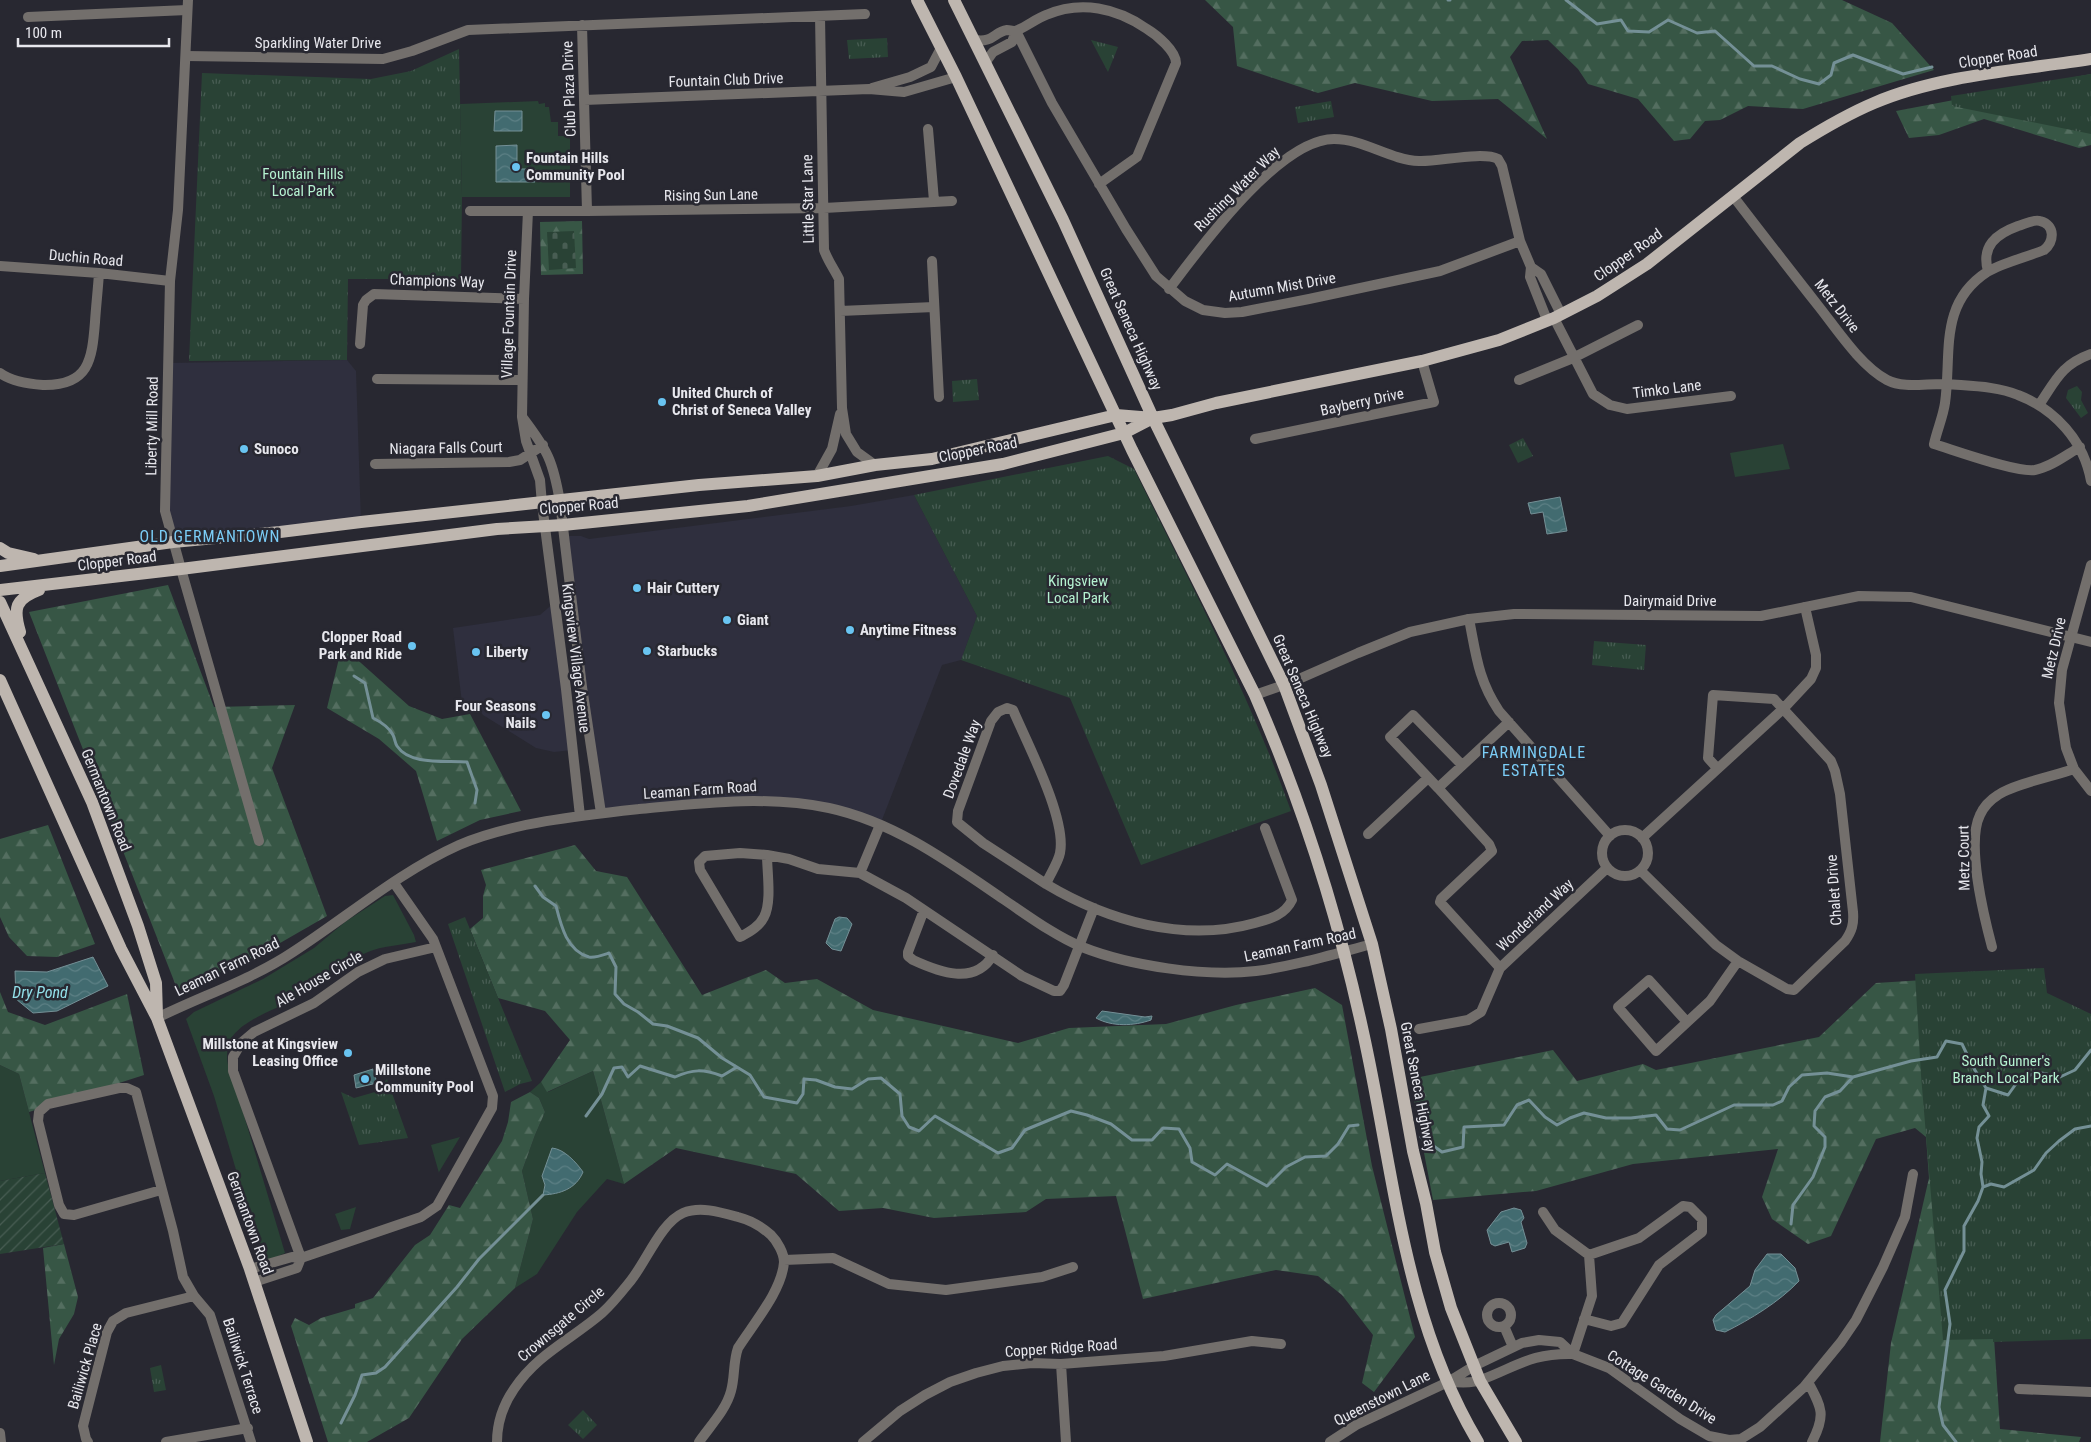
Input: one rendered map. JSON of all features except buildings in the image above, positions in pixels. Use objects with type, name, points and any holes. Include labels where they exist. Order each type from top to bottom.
[{"type":"main road","points":[[917,0],[956,77],[1124,433],[1255,695],[1273,736],[1310,838],[1343,952],[1363,1032],[1385,1155],[1407,1261],[1422,1315],[1448,1382],[1478,1442]]},
{"type":"main road","name":"Great Seneca Highway","points":[[954,0],[1063,220],[1153,418],[1284,684],[1322,785],[1372,944],[1391,1029],[1413,1151],[1426,1203],[1435,1252],[1451,1308],[1480,1381],[1516,1442]]},
{"type":"main road","name":"Clopper Road","points":[[0,590],[181,570],[404,540],[748,506],[1002,464],[1124,433],[1153,418],[1422,362],[1499,340],[1598,296],[1647,264],[1800,143],[1874,103],[1947,81],[2091,59]]},
{"type":"main road","name":"Clopper Road","points":[[0,566],[173,542],[699,486],[817,476],[875,465],[932,459],[1116,415],[1153,418]]},
{"type":"main road","points":[[0,548],[8,553],[41,561]]},
{"type":"main road","points":[[27,661],[15,616],[18,602],[27,594],[53,584]]},
{"type":"main road","name":"Germantown Road","points":[[0,602],[92,802],[138,926],[156,983],[157,1018]]},
{"type":"main road","name":"Germantown Road","points":[[0,680],[121,949],[157,1018],[250,1269],[307,1442]]},
{"type":"street","points":[[28,17],[188,5]]},
{"type":"street","name":"Liberty Mill Road","points":[[188,5],[178,210],[170,281],[165,511],[259,841]]},
{"type":"street","points":[[970,34],[975,40],[987,41],[1006,30],[1016,31],[1047,14],[1065,8],[1104,8],[1124,15],[1152,32],[1176,58],[1176,63],[1142,149],[1130,162],[1099,184]]},
{"type":"street","name":"Sparkling Water Drive","points":[[186,56],[383,59],[412,51],[468,30],[865,14]]},
{"type":"street","name":"Little Star Lane","points":[[820,16],[824,250],[828,263],[835,270],[839,279],[842,408],[846,434],[857,452],[875,465]]},
{"type":"street","name":"Club Plaza Drive","points":[[582,25],[588,211]]},
{"type":"street","points":[[985,63],[993,52],[1012,42],[1016,31]]},
{"type":"street","name":"Autumn Mist Drive","points":[[1016,31],[1052,103],[1151,269],[1169,289],[1184,301],[1203,310],[1225,313],[1249,311],[1440,271],[1520,241]]},
{"type":"street","name":"Fountain Club Drive","points":[[584,100],[869,89],[910,77],[931,67],[941,48]]},
{"type":"street","name":"Fountain Club Drive","points":[[869,89],[885,92],[904,92],[956,77]]},
{"type":"street","points":[[928,128],[934,201]]},
{"type":"street","name":"Rushing Water Way","points":[[1169,289],[1213,232],[1267,176],[1298,150],[1315,142],[1328,140],[1359,143],[1417,161],[1493,156],[1498,159],[1502,166],[1520,241],[1531,267],[1530,278],[1554,317]]},
{"type":"street","name":"Metz Drive","points":[[1733,196],[1849,345],[1877,374],[1888,381],[1900,385],[1945,384],[2001,390],[2017,394],[2039,405],[2064,424],[2080,447],[2091,480]]},
{"type":"street","name":"Rising Sun Lane","points":[[470,211],[824,208],[952,201]]},
{"type":"street","name":"Village Fountain Drive","points":[[528,212],[522,418],[526,441],[540,480],[542,504]]},
{"type":"street","points":[[1988,271],[1986,254],[1996,238],[2004,231],[2039,220],[2048,224],[2053,238],[2050,246],[1988,271],[1964,294],[1956,307],[1951,321],[1944,404],[1934,444],[2018,469],[2033,470],[2045,467],[2080,447]]},
{"type":"street","points":[[932,261],[939,397]]},
{"type":"street","name":"Duchin Road","points":[[0,266],[99,273],[170,281]]},
{"type":"street","name":"Rushing Water Way","points":[[1531,267],[1541,274],[1554,317]]},
{"type":"street","points":[[0,373],[28,384],[59,385],[71,382],[81,375],[92,355],[99,273]]},
{"type":"street","name":"Champions Way","points":[[360,344],[363,305],[374,294],[524,299]]},
{"type":"street","points":[[840,311],[934,307]]},
{"type":"street","name":"Timko Lane","points":[[1554,317],[1592,394],[1610,406],[1627,409],[1731,396]]},
{"type":"street","points":[[1519,380],[1574,358],[1638,325]]},
{"type":"street","points":[[2039,405],[2065,367],[2076,359],[2091,354]]},
{"type":"street","name":"Bayberry Drive","points":[[1255,439],[1434,402],[1422,362]]},
{"type":"street","points":[[377,379],[522,380]]},
{"type":"street","name":"Little Star Lane","points":[[817,476],[832,449],[842,408]]},
{"type":"street","points":[[522,418],[543,444],[556,474],[560,502]]},
{"type":"street","name":"Niagara Falls Court","points":[[375,464],[509,462],[520,460],[543,444]]},
{"type":"street","name":"Kingsview Village Avenue","points":[[560,502],[582,687],[601,813]]},
{"type":"street","name":"Kingsview Village Avenue","points":[[542,504],[580,816]]},
{"type":"street","name":"Metz Drive","points":[[2091,565],[2062,670],[2059,703],[2066,748],[2074,769],[2091,791]]},
{"type":"street","name":"Dairymaid Drive","points":[[1255,695],[1410,632],[1470,619],[1514,614],[1761,616],[1859,596],[1911,597],[2091,642]]},
{"type":"street","points":[[1642,838],[1716,768],[1783,709],[1811,679],[1816,668],[1816,655],[1805,607]]},
{"type":"street","points":[[1470,619],[1481,679],[1490,699],[1610,836]]},
{"type":"street","points":[[1716,768],[1708,758],[1713,695],[1774,699],[1783,709]]},
{"type":"street","name":"Dovedale Way","points":[[1046,884],[1060,853],[1061,838],[1058,823],[1037,764],[1013,710],[1007,708],[998,712],[991,721],[958,811],[957,822],[982,843],[1046,884],[1069,898],[1135,922],[1172,930],[1210,930],[1244,926],[1272,918],[1288,909],[1292,900],[1266,828]]},
{"type":"street","name":"Chalet Drive","points":[[1641,871],[1716,945],[1738,961],[1787,989],[1794,990],[1845,941],[1852,932],[1854,922],[1840,794],[1835,771],[1831,761],[1783,709]]},
{"type":"street","points":[[1462,765],[1413,715],[1390,737],[1489,844],[1492,851],[1440,902],[1500,968]]},
{"type":"street","points":[[1438,788],[1509,722]]},
{"type":"street","name":"Metz Court","points":[[1992,947],[1978,891],[1976,834],[1979,816],[1988,803],[1999,794],[2074,769]]},
{"type":"street","points":[[1368,834],[1428,778]]},
{"type":"street","name":"Leaman Farm Road","points":[[157,1018],[270,966],[438,855],[462,844],[527,826],[580,816],[733,800],[778,802],[830,808],[880,825],[949,861],[1022,912],[1080,946],[1153,966],[1232,973],[1281,967],[1372,944]]},
{"type":"street","points":[[860,873],[880,825]]},
{"type":"street","points":[[1627,830],[1634,832],[1642,838],[1647,846],[1648,856],[1641,871],[1623,877],[1613,874],[1607,868],[1601,852],[1610,836],[1619,831],[1627,830]]},
{"type":"street","points":[[767,855],[767,907],[764,918],[752,930],[740,937],[700,870],[699,862],[705,856],[740,853],[767,855],[789,859],[818,869],[860,873],[924,910],[1022,976],[1054,991],[1060,990],[1064,985],[1094,908]]},
{"type":"street","name":"Wonderland Way","points":[[1419,1029],[1468,1020],[1481,1012],[1500,968],[1607,868]]},
{"type":"street","points":[[250,1269],[262,1268],[292,1257],[301,1258],[421,1217],[437,1206],[492,1108],[494,1096],[433,939],[394,883]]},
{"type":"street","points":[[924,910],[908,952],[908,956],[913,960],[952,975],[964,974],[984,967],[992,955]]},
{"type":"street","name":"Ale House Circle","points":[[301,1258],[233,1071],[232,1057],[241,1043],[254,1032],[314,1003],[358,972],[385,959],[436,947]]},
{"type":"street","points":[[1687,1022],[1648,980],[1618,1007],[1656,1050],[1687,1022],[1710,1001],[1738,961]]},
{"type":"street","name":"Bailiwick Terrace","points":[[161,1190],[74,1216],[64,1214],[59,1205],[38,1121],[42,1107],[119,1088],[134,1089],[138,1095],[183,1276],[194,1296],[210,1315],[251,1442]]},
{"type":"street","name":"Cottage Garden Drive","points":[[1448,1382],[1474,1366],[1522,1343],[1539,1340],[1560,1342],[1573,1354],[1608,1368],[1680,1419],[1709,1436],[1741,1440],[1760,1428],[1808,1382],[1841,1342],[1856,1320],[1883,1267],[1905,1217],[1913,1174]]},
{"type":"street","name":"Cottage Garden Drive","points":[[1584,1319],[1611,1326],[1622,1323],[1659,1265],[1702,1232],[1702,1219],[1690,1207],[1683,1206],[1639,1238],[1589,1255]]},
{"type":"street","name":"Crownsgate Circle","points":[[497,1442],[499,1418],[505,1404],[520,1381],[543,1356],[603,1312],[634,1278],[671,1220],[683,1213],[697,1209],[720,1212],[746,1219],[764,1229],[773,1238],[784,1260]]},
{"type":"street","points":[[1543,1212],[1555,1230],[1589,1255],[1592,1296],[1573,1354]]},
{"type":"street","points":[[254,1282],[297,1268],[301,1258]]},
{"type":"street","points":[[699,1442],[727,1402],[731,1390],[734,1358],[738,1348],[776,1288],[784,1260],[833,1258],[889,1284],[946,1290],[1042,1278],[1073,1267]]},
{"type":"street","name":"Bailiwick Place","points":[[88,1442],[83,1426],[107,1332],[113,1321],[126,1314],[194,1296]]},
{"type":"street","points":[[1504,1326],[1514,1365]]},
{"type":"street","name":"Copper Ridge Road","points":[[864,1442],[900,1410],[925,1395],[950,1382],[1003,1366],[1032,1363],[1061,1364],[1164,1356],[1252,1341],[1281,1344]]},
{"type":"street","name":"Cottage Garden Drive","points":[[1448,1382],[1480,1381],[1533,1357],[1573,1354]]},
{"type":"street","points":[[1061,1364],[1066,1442]]},
{"type":"street","name":"Queenstown Lane","points":[[1330,1442],[1356,1425],[1448,1382]]},
{"type":"street","points":[[1808,1382],[1818,1400],[1822,1416],[1812,1442]]},
{"type":"street","points":[[2019,1389],[2091,1392]]},
{"type":"street","points":[[166,1442],[248,1428]]},
{"type":"shaded area","points":[[347,360],[356,371],[361,522],[173,542],[165,511],[168,363]]},
{"type":"shaded area","points":[[914,495],[977,616],[961,660],[942,665],[880,825],[853,816],[778,802],[601,813],[564,536],[581,536],[589,539],[851,506]]},
{"type":"shaded area","points":[[555,602],[572,750],[554,752],[536,748],[483,715],[479,710],[477,701],[462,703],[453,628],[540,615]]},
{"type":"green space","points":[[1205,0],[1842,0],[1892,23],[1934,70],[1803,109],[1748,106],[1720,120],[1705,121],[1690,139],[1674,141],[1638,99],[1588,84],[1578,69],[1548,40],[1522,41],[1510,57],[1547,139],[1498,99],[1432,101],[1355,83],[1318,93],[1237,66],[1233,27]]},
{"type":"green space","points":[[887,38],[888,57],[849,59],[847,40]]},
{"type":"green space","points":[[1091,40],[1118,47],[1108,72]]},
{"type":"green space","name":"Fountain Hills Local Park","points":[[459,49],[462,197],[461,279],[348,279],[347,360],[189,361],[202,73],[371,79],[411,71]]},
{"type":"green space","points":[[2091,74],[2091,145],[2079,148],[1984,119],[1939,135],[1909,138],[1896,111]]},
{"type":"green space","points":[[2091,74],[2091,134],[1952,106],[1951,96]]},
{"type":"green space","name":"Fountain Hills Community Pool","points":[[538,101],[539,104],[545,103],[545,107],[549,107],[551,122],[558,122],[558,136],[570,136],[570,197],[462,197],[460,104]]},
{"type":"green space","points":[[1331,101],[1334,117],[1298,123],[1295,107]]},
{"type":"green space","points":[[582,221],[583,274],[541,275],[540,222]]},
{"type":"green space","points":[[574,231],[576,268],[549,270],[547,232]]},
{"type":"green space","points":[[977,379],[979,400],[953,402],[952,381]]},
{"type":"green space","points":[[2077,386],[2082,392],[2081,400],[2088,413],[2081,418],[2066,398],[2068,390]]},
{"type":"green space","points":[[1523,438],[1533,456],[1518,463],[1509,445]]},
{"type":"green space","points":[[1783,444],[1790,469],[1735,477],[1730,453]]},
{"type":"green space","name":"Kingsview Local Park","points":[[1108,456],[1134,469],[1237,680],[1291,811],[1141,865],[1070,698],[961,660],[977,616],[914,495]]},
{"type":"green space","points":[[168,585],[214,707],[295,705],[272,768],[327,916],[261,954],[178,991],[29,612]]},
{"type":"green space","points":[[1594,641],[1646,645],[1644,670],[1592,665]]},
{"type":"green space","points":[[342,646],[409,706],[442,719],[470,714],[521,811],[480,820],[437,841],[416,771],[379,739],[327,708]]},
{"type":"green space","points":[[48,825],[95,944],[57,957],[27,956],[9,937],[0,917],[0,839]]},
{"type":"green space","points":[[575,845],[596,871],[627,877],[702,995],[766,970],[785,983],[817,979],[873,1010],[1018,1043],[1069,1028],[1166,1024],[1236,1005],[1315,988],[1342,1005],[1372,1166],[1415,1337],[1374,1392],[1362,1383],[1373,1335],[1342,1295],[1318,1276],[1276,1270],[1143,1299],[1116,1196],[1046,1199],[1026,1212],[934,1218],[883,1208],[839,1211],[796,1174],[676,1148],[624,1184],[593,1071],[547,1092],[541,1082],[570,1040],[545,1011],[498,998],[470,929],[483,918],[483,896],[486,885],[481,870]]},
{"type":"green space","points":[[393,895],[416,942],[379,948],[358,957],[340,967],[297,998],[246,1024],[230,1040],[227,1060],[230,1073],[285,1253],[267,1261],[248,1210],[214,1096],[186,1019],[194,1012],[263,979],[314,948],[345,922],[385,896]]},
{"type":"green space","points":[[465,917],[532,1081],[520,1084],[505,1092],[448,924]]},
{"type":"green space","name":"South Gunner's Branch Local Park","points":[[2044,968],[2047,993],[2091,1014],[2091,1339],[1993,1342],[1993,1339],[1943,1340],[1921,1075],[1915,974]]},
{"type":"green space","points":[[2019,974],[2091,1334],[1994,1338],[2000,1429],[2081,1437],[2079,1442],[1880,1442],[1891,1343],[1929,1178],[1926,1137],[1915,1128],[1876,1139],[1831,1236],[1808,1244],[1772,1219],[1762,1197],[1778,1149],[1633,1164],[1536,1191],[1433,1200],[1410,1079],[1553,1050],[1577,1081],[1643,1064],[1656,1070],[1819,1037],[1876,983]]},
{"type":"green space","points":[[0,992],[8,1012],[45,1025],[127,994],[144,1075],[29,1112],[19,1074],[0,1065]]},
{"type":"green space","points":[[0,1065],[19,1074],[45,1173],[0,1181]]},
{"type":"green space","points":[[593,1071],[624,1184],[607,1179],[577,1212],[537,1274],[515,1288],[533,1219],[522,1171],[545,1112],[539,1098],[530,1092],[541,1082],[548,1092]]},
{"type":"green space","points":[[387,1079],[408,1138],[359,1145],[341,1092],[354,1098],[375,1092]]},
{"type":"green space","points":[[530,1092],[539,1098],[545,1112],[522,1171],[533,1219],[515,1288],[462,1339],[409,1418],[367,1442],[328,1442],[291,1326],[295,1318],[309,1325],[321,1318],[355,1308],[355,1304],[373,1298],[415,1245],[430,1235],[449,1205],[460,1208],[502,1141],[508,1122],[511,1102]]},
{"type":"green space","points":[[460,1137],[439,1172],[439,1173],[431,1145]]},
{"type":"green space","points":[[45,1173],[64,1244],[0,1254],[0,1181]]},
{"type":"green space","points":[[356,1207],[350,1229],[341,1230],[335,1214]]},
{"type":"green space","points":[[64,1244],[78,1297],[74,1314],[59,1339],[54,1365],[43,1248]]},
{"type":"green space","points":[[161,1365],[166,1390],[154,1392],[150,1368]]},
{"type":"green space","points":[[583,1410],[597,1425],[583,1439],[568,1425]]},
{"type":"water","points":[[495,111],[522,111],[522,131],[494,131]]},
{"type":"water","points":[[517,145],[517,169],[535,169],[535,182],[496,182],[496,146]]},
{"type":"water","points":[[1560,497],[1567,531],[1547,534],[1543,512],[1531,514],[1528,503]]},
{"type":"water","points":[[839,917],[847,918],[852,924],[841,951],[832,949],[826,943],[835,919]]},
{"type":"water","name":"Dry Pond","points":[[93,957],[108,986],[57,1011],[33,1013],[16,999],[15,971],[47,972]]},
{"type":"water","points":[[1102,1011],[1145,1017],[1152,1016],[1151,1020],[1144,1022],[1116,1024],[1096,1018]]},
{"type":"water","name":"Millstone Community Pool","points":[[373,1069],[377,1083],[356,1088],[354,1075]]},
{"type":"water","points":[[552,1148],[565,1153],[583,1172],[576,1183],[567,1190],[543,1195],[545,1185],[542,1176]]},
{"type":"water","points":[[1514,1208],[1521,1210],[1524,1218],[1521,1222],[1527,1243],[1525,1248],[1512,1252],[1509,1242],[1495,1246],[1491,1244],[1487,1230],[1501,1212]]},
{"type":"water","points":[[1767,1254],[1781,1254],[1795,1268],[1799,1281],[1783,1296],[1755,1316],[1725,1332],[1716,1330],[1713,1320],[1716,1315],[1750,1286],[1755,1270]]},
{"type":"waterway","points":[[1566,0],[1597,24],[1621,20],[1628,31],[1649,32],[1668,20],[1697,33],[1715,31],[1754,66],[1772,66],[1800,79],[1819,84],[1831,75],[1834,63],[1853,55],[1903,74],[1932,67]]},
{"type":"waterway","points":[[354,676],[365,683],[373,718],[389,730],[397,746],[403,752],[411,757],[429,761],[467,762],[477,790],[475,803]]},
{"type":"waterway","points":[[535,886],[543,897],[556,906],[566,937],[575,949],[589,957],[609,953],[616,967],[615,994],[624,1004],[653,1024],[667,1026],[698,1038],[722,1058],[750,1075],[764,1097],[797,1103],[803,1094],[804,1079],[816,1080],[835,1087],[852,1089],[868,1079],[881,1078],[900,1094],[902,1116],[909,1127],[919,1131],[935,1116],[998,1153],[1012,1148],[1025,1130],[1071,1111],[1111,1124],[1132,1140],[1152,1140],[1163,1128],[1179,1129],[1190,1148],[1192,1162],[1215,1175],[1227,1164],[1267,1186],[1286,1167],[1305,1157],[1326,1156],[1338,1144],[1349,1126],[1358,1125]]},
{"type":"waterway","points":[[1421,1137],[1442,1152],[1463,1147],[1464,1127],[1504,1125],[1517,1105],[1529,1100],[1545,1117],[1557,1125],[1584,1113],[1606,1118],[1656,1115],[1667,1129],[1680,1130],[1734,1105],[1773,1105],[1782,1101],[1789,1087],[1802,1075],[1827,1073],[1853,1077],[1911,1061],[1937,1057],[1946,1041],[1962,1044],[1986,1088],[2008,1095],[2018,1081],[2037,1072],[2060,1077],[2075,1070],[2091,1050]]},
{"type":"waterway","points":[[586,1116],[602,1094],[614,1068],[622,1067],[628,1077],[640,1066],[675,1077],[687,1072],[698,1071],[722,1076],[737,1067]]},
{"type":"waterway","points":[[1791,1224],[1793,1205],[1813,1177],[1825,1147],[1825,1137],[1814,1126],[1815,1111],[1825,1097],[1840,1091],[1853,1077]]},
{"type":"waterway","points":[[1983,1187],[1982,1162],[1977,1138],[1979,1127],[1989,1116],[1983,1105],[1986,1088]]},
{"type":"waterway","points":[[1956,1442],[1943,1425],[1939,1407],[1950,1324],[1945,1290],[1964,1251],[1964,1226],[1978,1201],[1983,1187],[1991,1184],[2004,1187],[2034,1170],[2046,1153],[2075,1129],[2091,1126]]},
{"type":"waterway","points":[[341,1423],[355,1395],[362,1375],[376,1373],[385,1367],[457,1287],[479,1259],[543,1195]]},
{"type":"place","name":"Fountain Hills Community Pool","points":[[516,167]]},
{"type":"place","name":"United Church of Christ of Seneca Valley","points":[[662,402]]},
{"type":"place","name":"Sunoco","points":[[244,449]]},
{"type":"place","name":"Hair Cuttery","points":[[637,588]]},
{"type":"place","name":"Giant","points":[[727,620]]},
{"type":"place","name":"Anytime Fitness","points":[[850,630]]},
{"type":"place","name":"Clopper Road Park and Ride","points":[[412,646]]},
{"type":"place","name":"Starbucks","points":[[647,651]]},
{"type":"place","name":"Liberty","points":[[476,652]]},
{"type":"place","name":"Four Seasons Nails","points":[[546,715]]},
{"type":"place","name":"Millstone at Kingsview Leasing Office","points":[[348,1053]]},
{"type":"place","name":"Millstone Community Pool","points":[[365,1079]]},
{"type":"district","name":"OLD GERMANTOWN","points":[[210,536]]},
{"type":"district","name":"FARMINGDALE ESTATES","points":[[1534,761]]}]
